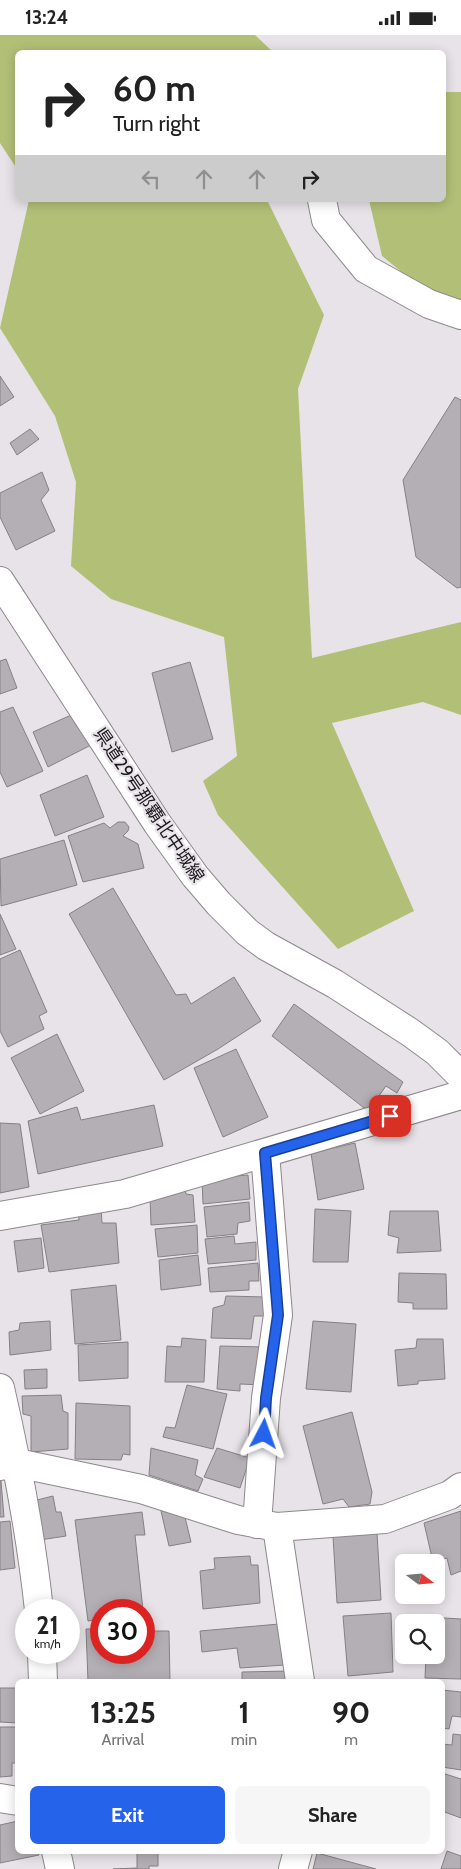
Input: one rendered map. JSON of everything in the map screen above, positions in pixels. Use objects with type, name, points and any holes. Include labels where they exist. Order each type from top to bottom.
[{"type":"street","points":[[322,202],[326,220],[366,269],[429,304],[461,315]]},
{"type":"street","name":"県道29号那覇北中城線","points":[[0,581],[157,823],[195,876],[219,904],[253,937],[335,984],[411,1033],[437,1052],[461,1075]]},
{"type":"street","points":[[0,1216],[125,1194],[461,1095]]},
{"type":"street","points":[[265,1153],[278,1315],[266,1398],[267,1525],[300,1679]]},
{"type":"street","points":[[0,1388],[9,1464],[32,1550],[38,1599]]},
{"type":"street","points":[[9,1464],[141,1489],[238,1520],[267,1525],[385,1519],[450,1495],[461,1487]]},
{"type":"street","points":[[42,1664],[43,1679]]},
{"type":"street","points":[[0,1798],[15,1800]]},
{"type":"street","points":[[57,1854],[60,1869]]},
{"type":"street","points":[[293,1869],[297,1854]]},
{"type":"green space","points":[[0,35],[255,35],[271,50],[15,50],[15,166],[0,143]]},
{"type":"green space","points":[[446,92],[461,92],[461,305],[430,295],[382,256],[369,202],[446,202]]},
{"type":"green space","points":[[29,202],[268,202],[324,315],[298,389],[312,658],[461,622],[461,715],[423,702],[332,723],[414,911],[338,949],[218,815],[203,781],[237,756],[224,637],[111,599],[71,566],[76,482],[55,416],[0,328]]},
{"type":"building","points":[[0,376],[14,397],[0,406]]},
{"type":"building","points":[[455,397],[461,400],[461,587],[457,588],[416,557],[403,480]]},
{"type":"building","points":[[30,429],[39,439],[17,455],[10,443]]},
{"type":"building","points":[[42,472],[49,490],[41,500],[55,531],[16,550],[0,517],[0,493]]},
{"type":"building","points":[[6,659],[17,688],[0,694],[0,661]]},
{"type":"building","points":[[190,662],[213,739],[172,752],[152,673]]},
{"type":"building","points":[[13,707],[43,771],[7,787],[0,772],[0,712]]},
{"type":"building","points":[[78,712],[93,744],[48,767],[33,732]]},
{"type":"building","points":[[87,775],[104,817],[55,836],[40,795]]},
{"type":"building","points":[[118,822],[125,822],[129,827],[123,836],[138,844],[144,868],[83,882],[68,836],[104,823],[110,828]]},
{"type":"building","points":[[64,840],[77,885],[1,906],[0,859]]},
{"type":"building","points":[[113,888],[176,995],[186,994],[191,1004],[234,977],[261,1021],[218,1049],[164,1080],[69,914]]},
{"type":"building","points":[[0,914],[16,949],[0,955]]},
{"type":"building","points":[[20,950],[47,1012],[39,1016],[44,1029],[8,1047],[0,1031],[0,959]]},
{"type":"building","points":[[294,1004],[403,1082],[397,1093],[386,1086],[368,1111],[272,1036]]},
{"type":"building","points":[[57,1034],[84,1091],[40,1114],[11,1058]]},
{"type":"building","points":[[236,1049],[268,1117],[223,1137],[194,1068]]},
{"type":"building","points":[[154,1105],[163,1146],[38,1174],[28,1121],[77,1107],[81,1120]]},
{"type":"building","points":[[0,1123],[20,1124],[29,1187],[0,1193]]},
{"type":"building","points":[[355,1143],[364,1189],[318,1200],[311,1153]]},
{"type":"building","points":[[248,1175],[250,1199],[203,1204],[202,1179]]},
{"type":"building","points":[[185,1190],[186,1194],[193,1195],[195,1222],[151,1225],[150,1197]]},
{"type":"building","points":[[249,1202],[250,1221],[238,1223],[237,1234],[207,1237],[204,1207]]},
{"type":"building","points":[[101,1208],[102,1223],[116,1223],[119,1263],[49,1272],[41,1225],[79,1220],[78,1211]]},
{"type":"building","points":[[315,1209],[351,1211],[348,1262],[313,1262]]},
{"type":"building","points":[[390,1211],[438,1211],[441,1251],[397,1253],[399,1238],[388,1235]]},
{"type":"building","points":[[197,1225],[198,1253],[158,1257],[155,1229]]},
{"type":"building","points":[[234,1236],[235,1244],[256,1242],[256,1260],[208,1264],[205,1239]]},
{"type":"building","points":[[41,1238],[44,1268],[18,1272],[14,1241]]},
{"type":"building","points":[[198,1255],[201,1285],[161,1290],[159,1260]]},
{"type":"building","points":[[258,1263],[259,1281],[249,1281],[249,1290],[210,1292],[208,1268]]},
{"type":"building","points":[[399,1273],[446,1274],[447,1309],[413,1309],[413,1303],[398,1302]]},
{"type":"building","points":[[116,1285],[121,1340],[75,1344],[71,1290]]},
{"type":"building","points":[[226,1296],[266,1297],[264,1316],[254,1316],[251,1339],[211,1338],[213,1308],[224,1305]]},
{"type":"building","points":[[50,1321],[51,1350],[10,1355],[9,1332],[19,1330],[20,1323]]},
{"type":"building","points":[[313,1321],[356,1324],[351,1392],[306,1389]]},
{"type":"building","points":[[182,1338],[206,1340],[204,1382],[165,1382],[167,1346],[181,1347]]},
{"type":"building","points":[[417,1339],[443,1339],[445,1379],[418,1381],[418,1384],[398,1386],[395,1350],[416,1348]]},
{"type":"building","points":[[128,1342],[128,1378],[79,1381],[78,1345]]},
{"type":"building","points":[[220,1346],[264,1347],[263,1385],[240,1384],[240,1391],[217,1389]]},
{"type":"building","points":[[47,1369],[47,1388],[25,1389],[24,1370]]},
{"type":"building","points":[[187,1385],[227,1394],[213,1449],[163,1437],[166,1427],[175,1428]]},
{"type":"building","points":[[61,1395],[63,1411],[68,1413],[68,1449],[31,1452],[31,1416],[23,1414],[22,1396]]},
{"type":"building","points":[[76,1403],[130,1406],[130,1455],[123,1454],[121,1460],[75,1459]]},
{"type":"building","points":[[352,1412],[372,1492],[370,1504],[349,1507],[343,1499],[323,1504],[303,1426]]},
{"type":"building","points":[[151,1448],[198,1460],[195,1475],[203,1479],[198,1491],[149,1475]]},
{"type":"building","points":[[217,1448],[250,1458],[240,1488],[204,1477]]},
{"type":"building","points":[[1,1481],[4,1517],[0,1517]]},
{"type":"building","points":[[53,1496],[56,1512],[61,1512],[66,1536],[40,1540],[37,1500]]},
{"type":"building","points":[[177,1509],[184,1513],[191,1542],[169,1546],[161,1511]]},
{"type":"building","points":[[461,1511],[461,1571],[451,1575],[445,1554],[431,1554],[424,1523]]},
{"type":"building","points":[[142,1512],[145,1535],[135,1535],[142,1599],[90,1599],[90,1621],[88,1621],[75,1520]]},
{"type":"building","points":[[10,1521],[15,1568],[0,1570],[0,1522]]},
{"type":"building","points":[[377,1533],[381,1600],[337,1603],[333,1536]]},
{"type":"building","points":[[250,1556],[251,1565],[258,1565],[260,1603],[203,1609],[200,1571],[215,1569],[214,1558]]},
{"type":"building","points":[[391,1613],[393,1672],[348,1676],[343,1616]]},
{"type":"building","points":[[445,1618],[461,1619],[461,1679],[425,1678],[426,1664],[445,1664]]},
{"type":"building","points":[[279,1624],[285,1665],[240,1668],[237,1648],[202,1652],[200,1631]]},
{"type":"building","points":[[86,1629],[90,1629],[90,1664],[155,1664],[155,1631],[169,1631],[170,1679],[88,1679]]},
{"type":"building","points":[[289,1671],[289,1679],[242,1679],[242,1672]]},
{"type":"building","points":[[0,1688],[15,1688],[15,1723],[0,1722]]},
{"type":"building","points":[[445,1690],[461,1692],[461,1717],[452,1716],[449,1729],[445,1728]]},
{"type":"building","points":[[0,1727],[15,1727],[15,1763],[12,1763],[12,1776],[0,1777]]},
{"type":"building","points":[[453,1734],[461,1735],[461,1770],[445,1767],[445,1744],[452,1745]]},
{"type":"building","points":[[445,1774],[461,1779],[461,1818],[445,1812]]},
{"type":"building","points":[[15,1822],[15,1854],[39,1855],[0,1863],[0,1825]]},
{"type":"building","points":[[447,1851],[461,1856],[461,1869],[441,1869]]},
{"type":"building","points":[[137,1854],[158,1854],[158,1866],[149,1866],[149,1869],[113,1869],[137,1868]]},
{"type":"building","points":[[317,1854],[321,1854],[376,1869],[313,1869]]},
{"type":"route","points":[[264,1434],[266,1398],[278,1315],[265,1153],[390,1116]]}]
